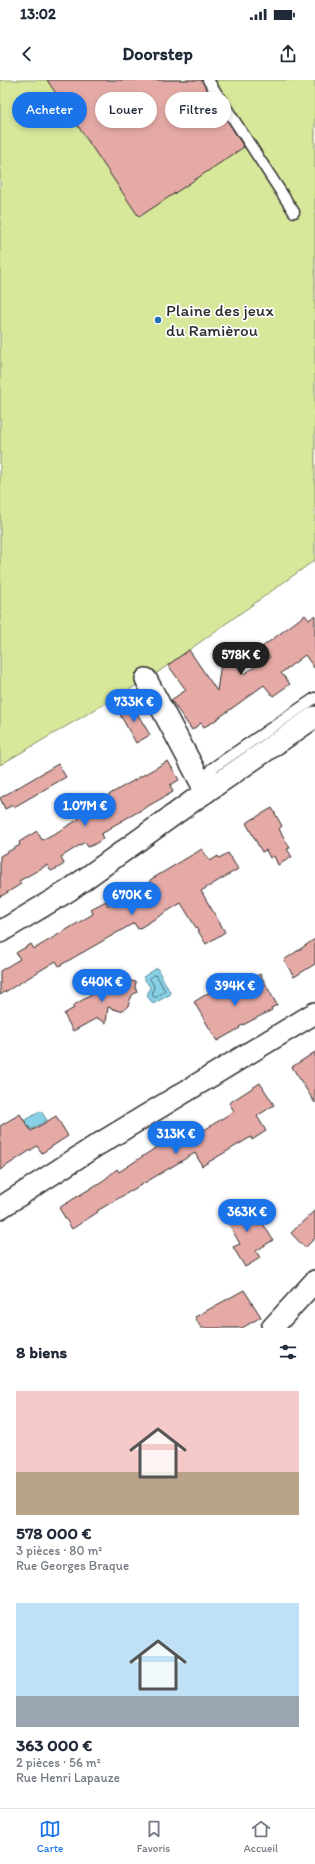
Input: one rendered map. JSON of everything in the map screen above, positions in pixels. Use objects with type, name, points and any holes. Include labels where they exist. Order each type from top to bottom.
[{"type":"street","points":[[146,679],[210,789]]},
{"type":"street","points":[[0,932],[68,891],[210,789],[315,717]]},
{"type":"street","points":[[0,1208],[94,1147],[315,1014]]},
{"type":"street","points":[[272,1328],[315,1281]]},
{"type":"lane","points":[[208,80],[294,212]]},
{"type":"lane","points":[[210,789],[211,769],[315,698]]},
{"type":"green space","name":"Plaine des jeux du Ramièrou","points":[[0,80],[315,80],[315,560],[154,675],[0,765]]},
{"type":"water","points":[[157,968],[171,994],[153,1004],[147,996],[150,987],[143,977]]},
{"type":"water","points":[[41,1111],[47,1120],[32,1129],[29,1129],[24,1121]]},
{"type":"building","points":[[47,80],[202,80],[210,92],[165,92],[165,128],[231,128],[231,126],[244,147],[139,217],[79,128],[87,128],[87,92],[55,92]]},
{"type":"building","points":[[305,615],[309,620],[315,615],[315,669],[305,655],[281,673],[290,684],[273,696],[264,685],[213,722],[204,727],[201,723],[192,730],[171,700],[186,690],[168,665],[189,650],[217,691],[221,663],[238,665],[244,674],[270,657],[262,647]]},
{"type":"building","points":[[131,703],[150,735],[136,743],[118,711]]},
{"type":"building","points":[[168,761],[179,780],[170,785],[173,792],[111,827],[112,828],[101,834],[103,839],[93,845],[88,847],[85,842],[61,857],[64,864],[58,868],[51,871],[47,865],[19,881],[21,884],[0,897],[0,856],[20,845],[19,842],[37,831],[42,840],[61,830],[79,819],[74,811],[94,799],[96,802]]},
{"type":"building","points":[[58,764],[66,777],[14,807],[13,805],[5,809],[0,798]]},
{"type":"building","points":[[272,808],[282,826],[279,829],[290,848],[287,849],[292,857],[278,865],[274,856],[270,858],[266,850],[262,852],[246,823]]},
{"type":"building","points":[[202,849],[210,861],[218,856],[219,858],[228,853],[238,869],[201,891],[225,932],[206,944],[181,903],[138,929],[134,923],[59,966],[56,961],[0,995],[0,971],[20,959],[16,953],[31,944],[34,949],[93,914],[91,909],[106,901],[108,906],[151,882],[150,880]]},
{"type":"building","points":[[315,939],[315,964],[294,977],[284,960]]},
{"type":"building","points":[[260,974],[277,1005],[271,1008],[272,1010],[239,1027],[240,1028],[217,1041],[194,1002],[216,988],[220,995]]},
{"type":"building","points":[[127,975],[131,981],[136,982],[135,987],[137,992],[132,995],[127,1008],[120,1011],[108,1007],[106,1023],[97,1018],[73,1031],[64,1014],[74,1008],[72,1006]]},
{"type":"building","points":[[315,1052],[315,1103],[292,1067]]},
{"type":"building","points":[[260,1083],[274,1105],[257,1116],[266,1131],[252,1140],[251,1137],[202,1166],[195,1153],[97,1211],[98,1212],[72,1229],[59,1208],[104,1180],[117,1169],[119,1172],[181,1131],[187,1141],[234,1111],[229,1103]]},
{"type":"building","points":[[20,1114],[31,1131],[56,1116],[68,1136],[42,1153],[37,1146],[0,1170],[0,1126]]},
{"type":"building","points":[[244,1200],[255,1219],[259,1217],[273,1240],[256,1251],[260,1258],[245,1267],[233,1247],[240,1244],[223,1213]]},
{"type":"building","points":[[315,1210],[315,1238],[305,1248],[291,1233]]},
{"type":"building","points":[[244,1290],[261,1317],[242,1328],[201,1328],[195,1317]]},
{"type":"place","name":"Plaine des jeux du Ramièrou","points":[[158,320]]}]
